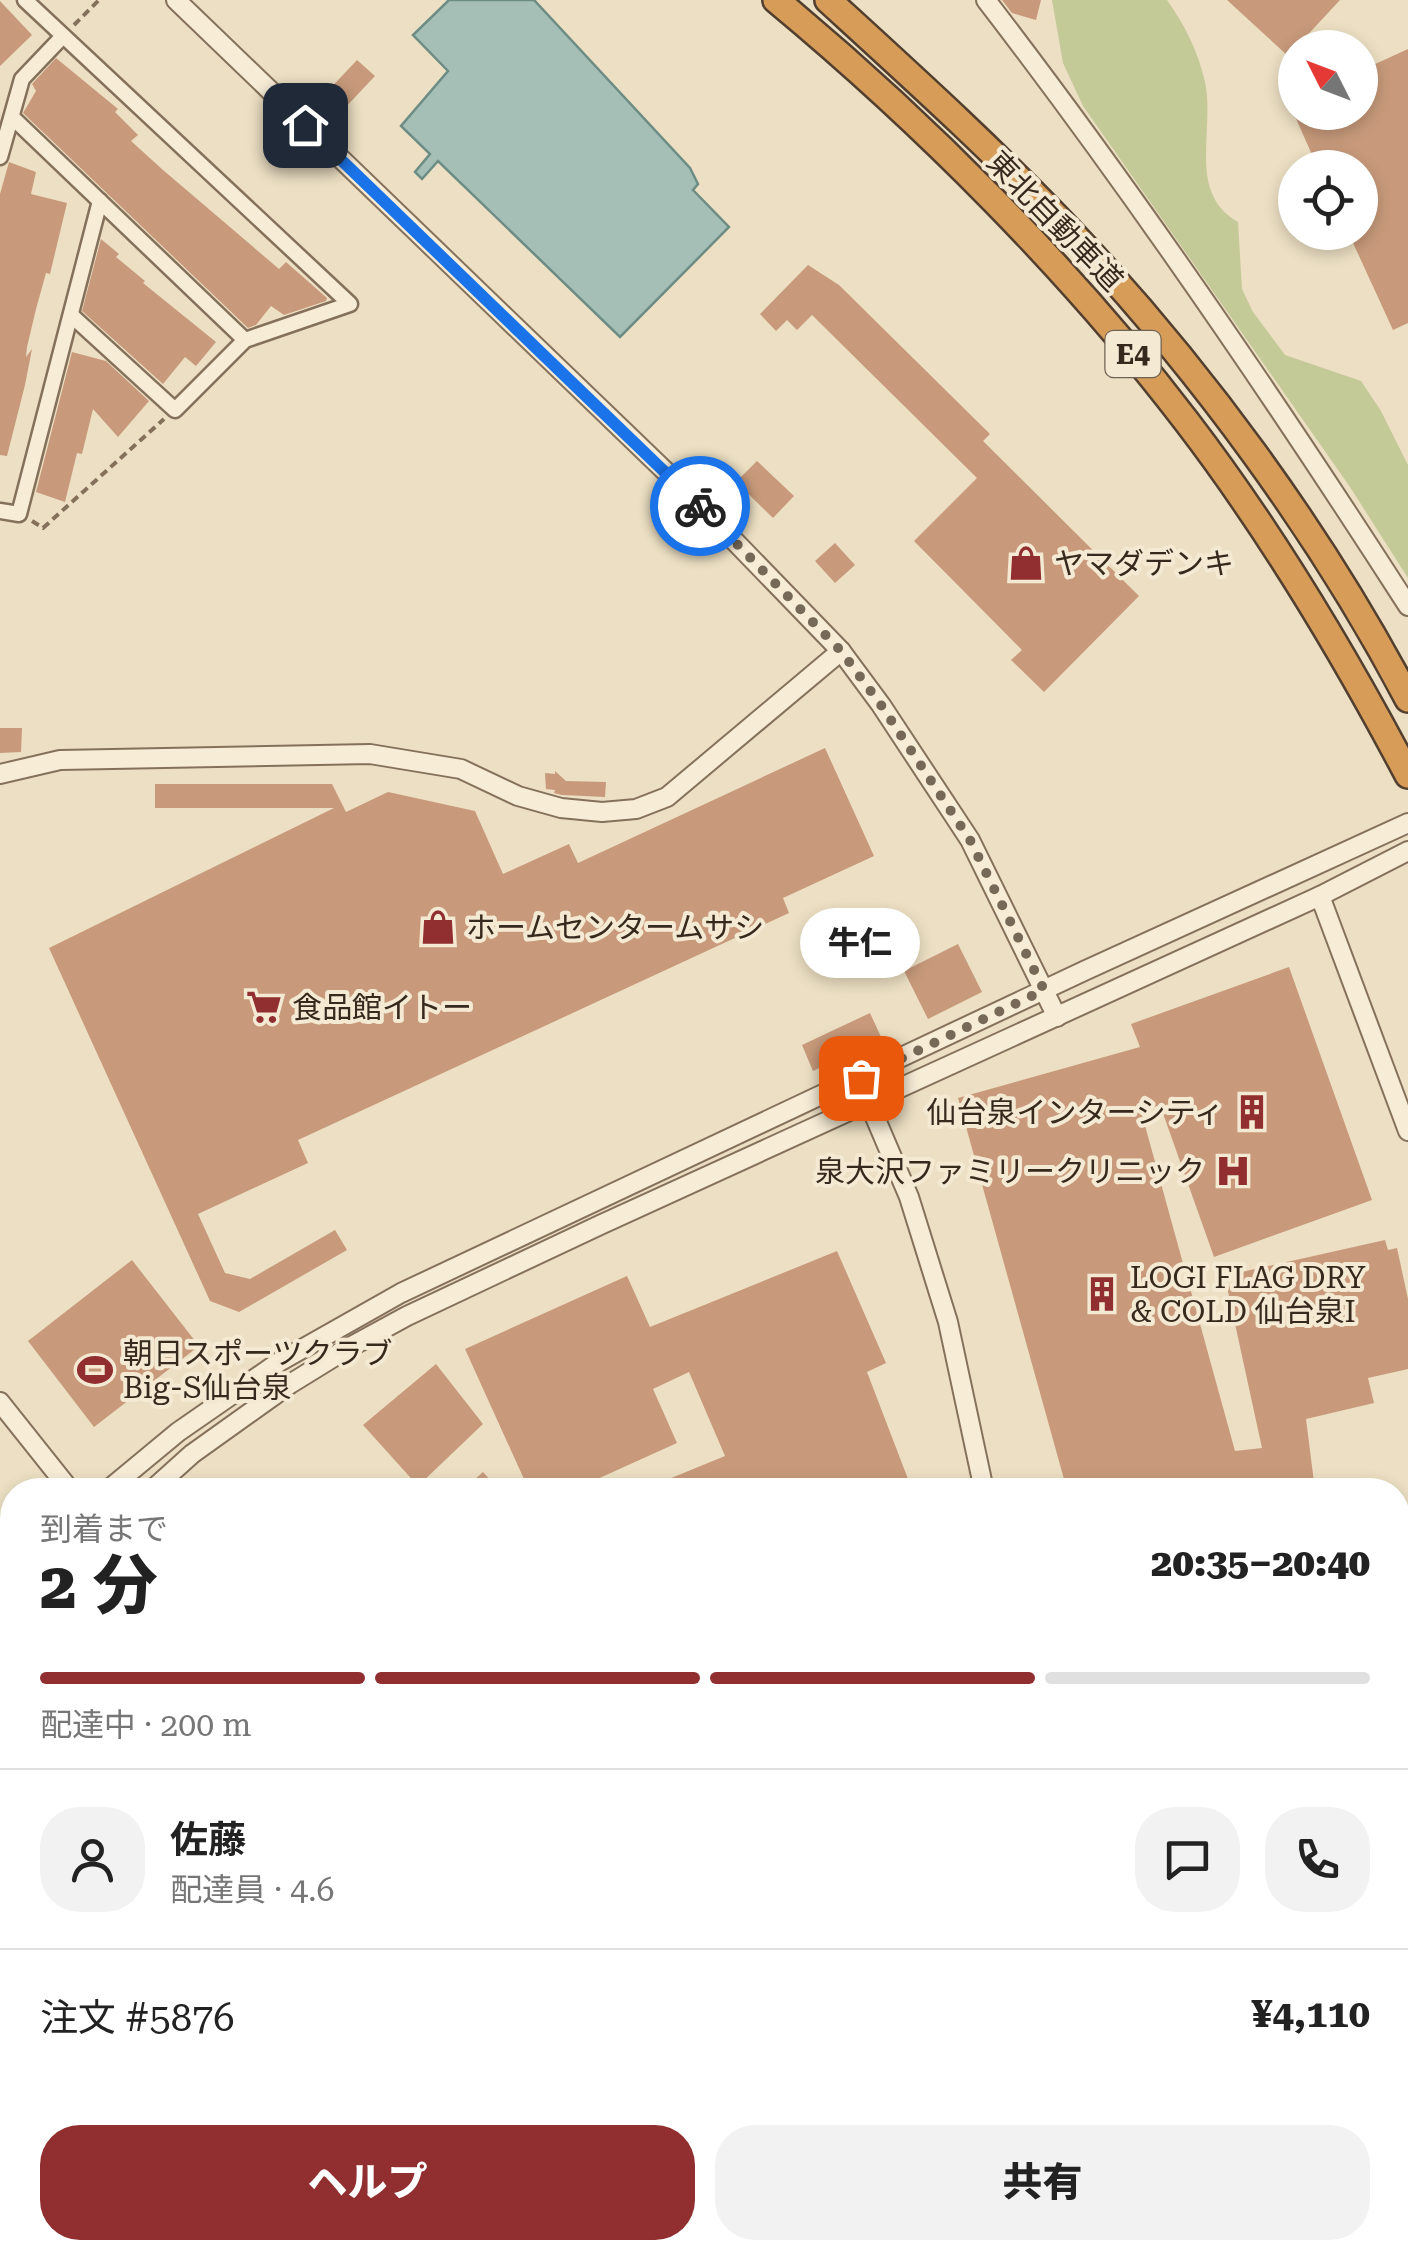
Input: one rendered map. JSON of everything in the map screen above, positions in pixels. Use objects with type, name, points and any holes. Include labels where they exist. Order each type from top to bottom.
[{"type":"highway","name":"東北自動車道","points":[[776,0],[947,156],[1041,250],[1121,339],[1188,424],[1313,604],[1408,774]]},
{"type":"highway","name":"東北自動車道","points":[[828,0],[971,131],[1071,232],[1143,313],[1215,404],[1334,570],[1408,699]]},
{"type":"street","points":[[25,0],[67,32],[350,304],[245,340],[176,410],[70,315]]},
{"type":"street","points":[[176,0],[690,495],[841,651],[970,840],[1057,1017]]},
{"type":"street","points":[[986,0],[1166,244],[1408,606]]},
{"type":"street","points":[[0,158],[22,79],[67,32]]},
{"type":"street","points":[[12,117],[245,340]]},
{"type":"street","points":[[0,512],[19,514],[100,201]]},
{"type":"street","points":[[0,774],[60,760],[370,754],[462,769],[518,796],[550,806],[602,812],[636,809],[667,796],[841,651]]},
{"type":"street","points":[[122,1478],[178,1432],[262,1373],[401,1293],[1400,827]]},
{"type":"street","points":[[165,1478],[192,1454],[290,1384],[364,1339],[600,1224],[1320,896],[1406,852]]},
{"type":"street","points":[[1320,896],[1408,1131]]},
{"type":"street","points":[[869,1103],[909,1197],[948,1322],[981,1478]]},
{"type":"street","points":[[0,1402],[60,1478]]},
{"type":"path","points":[[67,32],[99,0]]},
{"type":"path","points":[[19,514],[43,528],[176,410]]},
{"type":"green space","points":[[1052,0],[1167,0],[1179,18],[1204,78],[1207,176],[1212,194],[1238,222],[1242,289],[1253,312],[1285,355],[1361,381],[1381,411],[1408,465],[1408,578],[1350,487],[1083,106],[1063,63]]},
{"type":"water","points":[[449,0],[534,0],[690,168],[698,184],[693,190],[729,227],[620,337],[438,161],[422,179],[415,172],[430,154],[401,126],[448,71],[413,35]]},
{"type":"building","points":[[1002,0],[1041,0],[1036,20],[1012,13]]},
{"type":"building","points":[[1227,0],[1340,0],[1312,30],[1278,30],[1278,47]]},
{"type":"building","points":[[0,1],[32,35],[0,66]]},
{"type":"building","points":[[1408,49],[1408,323],[1393,330],[1356,250],[1378,250],[1378,150],[1310,150],[1301,130],[1378,130],[1378,63]]},
{"type":"building","points":[[56,58],[118,109],[115,112],[138,135],[131,141],[163,170],[279,269],[286,262],[326,301],[284,315],[271,306],[256,325],[248,328],[23,113],[36,91],[32,84]]},
{"type":"building","points":[[357,60],[375,76],[342,111],[324,95]]},
{"type":"building","points":[[9,162],[36,172],[31,194],[67,203],[50,274],[46,273],[36,309],[27,347],[26,357],[32,349],[25,385],[7,456],[0,455],[0,194]]},
{"type":"building","points":[[101,239],[143,283],[216,342],[196,366],[185,357],[163,384],[82,311]]},
{"type":"building","points":[[808,265],[839,285],[990,434],[983,441],[1139,596],[1044,692],[1011,660],[1022,650],[914,541],[977,478],[812,315],[797,330],[787,320],[776,331],[760,314]]},
{"type":"building","points":[[72,352],[106,361],[149,401],[118,437],[93,409],[65,502],[36,492]]},
{"type":"building","points":[[757,461],[794,496],[773,518],[736,482]]},
{"type":"building","points":[[835,543],[855,565],[835,583],[815,561]]},
{"type":"building","points":[[0,728],[22,728],[21,752],[0,753]]},
{"type":"building","points":[[825,748],[874,856],[783,898],[789,913],[298,1140],[308,1163],[198,1214],[225,1273],[250,1279],[335,1230],[347,1250],[239,1312],[210,1301],[49,948],[334,808],[155,808],[155,784],[332,784],[346,812],[388,792],[475,811],[503,874],[569,844],[578,863]]},
{"type":"building","points":[[555,771],[566,781],[606,782],[605,797],[562,795],[546,789],[545,773]]},
{"type":"building","points":[[958,944],[982,992],[928,1019],[904,971]]},
{"type":"building","points":[[1289,967],[1372,1200],[1214,1257],[1160,1105],[1141,1111],[1184,1267],[1171,1272],[1175,1287],[1189,1284],[1235,1451],[1262,1448],[1227,1287],[1239,1284],[1237,1273],[1385,1240],[1388,1250],[1397,1248],[1408,1299],[1408,1369],[1368,1378],[1374,1403],[1306,1419],[1313,1478],[1064,1478],[958,1098],[1140,1047],[1131,1024]]},
{"type":"building","points":[[870,1013],[882,1039],[813,1071],[802,1045]]},
{"type":"building","points":[[837,1251],[886,1363],[867,1372],[908,1478],[671,1478],[725,1456],[689,1372],[653,1389],[677,1443],[600,1478],[524,1478],[465,1349],[627,1276],[650,1327]]},
{"type":"building","points":[[132,1260],[199,1346],[94,1427],[28,1341]]},
{"type":"building","points":[[436,1364],[483,1424],[426,1478],[411,1478],[363,1425]]},
{"type":"way so far","points":[[700,506],[841,651],[881,705],[970,840],[1044,990],[861,1078]]},
{"type":"place","name":"ヤマダデンキ","points":[[1026,563]]},
{"type":"place","name":"ホームセンタームサシ","points":[[438,927]]},
{"type":"place","name":"食品館イトー","points":[[264,1007]]},
{"type":"place","name":"牛仁","points":[[861,1078]]},
{"type":"place","name":"仙台泉インターシティ","points":[[1252,1112]]},
{"type":"place","name":"泉大沢ファミリークリニック","points":[[1233,1171]]},
{"type":"place","name":"LOGI FLAG DRY & COLD 仙台泉I","points":[[1102,1294]]},
{"type":"place","name":"朝日スポーツクラブ Big-S仙台泉","points":[[95,1370]]},
{"type":"route","points":[[305,125],[700,506]]}]
